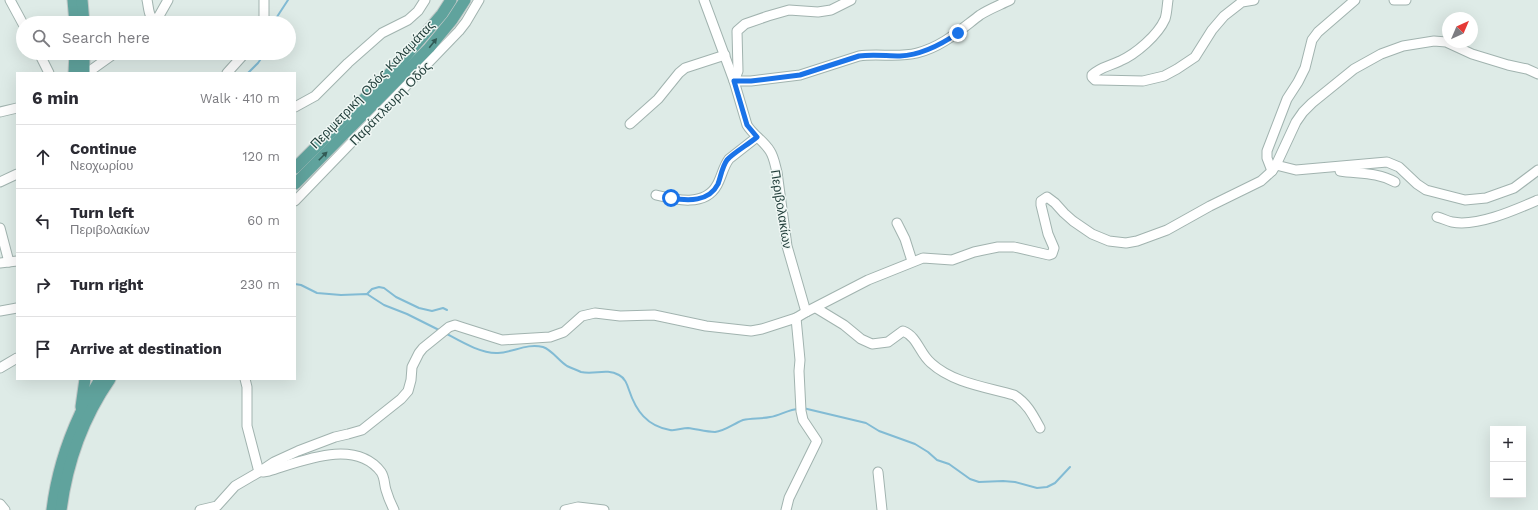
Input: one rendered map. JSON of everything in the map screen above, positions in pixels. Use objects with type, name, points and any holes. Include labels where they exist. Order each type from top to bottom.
[{"type":"main road","points":[[73,0],[74,16]]},
{"type":"main road","points":[[82,0],[83,16]]},
{"type":"main road","name":"Περιμετρική Οδός Καλαμάτας","points":[[296,167],[401,62],[452,0]]},
{"type":"main road","name":"Περιμετρική Οδός Καλαμάτας","points":[[296,183],[429,48],[452,20],[465,0]]},
{"type":"main road","points":[[74,72],[75,60]]},
{"type":"main road","points":[[84,60],[84,72]]},
{"type":"main road","points":[[52,510],[62,463],[80,413],[86,380]]},
{"type":"main road","points":[[80,413],[99,380]]},
{"type":"main road","points":[[61,510],[66,479],[78,440],[88,417],[109,380]]},
{"type":"street","points":[[10,0],[19,16]]},
{"type":"street","points":[[147,0],[151,16]]},
{"type":"street","points":[[159,16],[168,0]]},
{"type":"street","points":[[264,0],[264,16]]},
{"type":"street","points":[[296,106],[315,96],[348,63],[382,34],[408,20],[418,11],[425,0]]},
{"type":"street","name":"Παράπλευρη Οδός","points":[[296,200],[460,30],[470,16],[478,0]]},
{"type":"street","name":"Περιβολακίων","points":[[704,0],[734,81],[747,125],[770,152],[777,172],[787,246],[806,312]]},
{"type":"street","points":[[851,0],[831,10],[818,12],[789,10],[745,24],[737,31],[738,72],[734,81],[751,81],[800,75],[859,56],[901,56],[918,53],[950,38],[988,10],[1010,0]]},
{"type":"street","points":[[1168,0],[1165,18],[1152,38],[1126,58],[1096,70],[1092,75],[1095,80],[1143,81],[1164,76],[1195,56],[1212,30],[1224,16],[1242,2],[1254,0]]},
{"type":"street","points":[[1355,0],[1318,32],[1312,40],[1304,68],[1298,82],[1287,99],[1267,151],[1267,158],[1274,168],[1296,170],[1387,162],[1393,163],[1426,190],[1436,194],[1465,200],[1486,198],[1514,188],[1538,170]]},
{"type":"street","points":[[1394,0],[1406,0]]},
{"type":"street","points":[[200,510],[217,506],[235,486],[274,462],[298,450],[335,437],[362,430],[408,392],[412,368],[418,353],[449,326],[455,325],[502,340],[550,337],[564,332],[582,316],[595,313],[620,316],[654,315],[706,326],[751,331],[762,329],[796,318],[868,280],[912,261],[923,258],[952,260],[974,252],[998,246],[1014,247],[1049,255],[1052,254],[1054,248],[1048,234],[1041,205],[1041,201],[1047,197],[1073,221],[1092,234],[1109,241],[1126,243],[1137,241],[1167,230],[1210,206],[1261,181],[1274,168],[1296,122],[1312,103],[1354,69],[1367,61],[1403,46],[1434,41],[1446,42],[1472,54],[1527,69],[1538,74]]},
{"type":"street","points":[[630,124],[658,99],[679,73],[685,68],[725,55]]},
{"type":"street","points":[[42,60],[48,72]]},
{"type":"street","points":[[88,72],[105,60]]},
{"type":"street","points":[[228,72],[239,60]]},
{"type":"street","points":[[0,112],[16,108]]},
{"type":"street","points":[[656,195],[687,201],[708,195],[715,189],[729,159],[757,137]]},
{"type":"street","points":[[1331,168],[1342,172],[1375,174],[1387,177],[1395,182]]},
{"type":"street","points":[[0,182],[16,174]]},
{"type":"street","points":[[1437,217],[1452,222],[1463,222],[1494,217],[1538,200]]},
{"type":"street","points":[[897,222],[905,239],[912,261]]},
{"type":"street","points":[[0,228],[9,262]]},
{"type":"street","points":[[0,311],[16,308]]},
{"type":"street","points":[[816,308],[844,325],[860,339],[872,344],[888,342],[903,331],[910,334],[916,340],[924,356],[941,371],[974,384],[1014,394],[1029,408],[1040,428]]},
{"type":"street","points":[[786,510],[789,498],[817,441],[802,420],[800,408],[800,360],[796,318]]},
{"type":"street","points":[[0,368],[16,359]]},
{"type":"street","points":[[245,380],[247,387],[247,426],[259,472]]},
{"type":"street","points":[[259,472],[269,471],[320,455],[334,454],[357,456],[372,463],[381,472],[384,477],[387,494],[394,510]]},
{"type":"street","points":[[878,472],[882,510]]},
{"type":"street","points":[[0,504],[5,510]]},
{"type":"street","points":[[565,510],[578,507],[604,510]]},
{"type":"waterway","points":[[278,16],[288,0]]},
{"type":"waterway","points":[[249,72],[260,60]]},
{"type":"waterway","points":[[296,284],[317,293],[341,295],[367,294],[384,305],[407,314],[439,330]]},
{"type":"waterway","points":[[367,294],[372,289],[379,287],[384,288],[396,297],[419,308],[432,311],[443,308],[447,310]]},
{"type":"waterway","points":[[445,333],[471,346],[491,353],[504,352],[531,346],[543,347],[567,366],[581,372],[610,372],[619,375],[626,381],[635,405],[639,411],[655,425],[670,430],[688,428],[715,432],[726,429],[743,420],[774,416],[799,409]]},
{"type":"waterway","points":[[803,408],[866,423],[879,431],[915,444],[937,460],[949,464],[970,479],[979,482],[1003,481],[1015,482],[1037,488],[1047,487],[1055,483],[1070,467]]},
{"type":"route","points":[[671,198],[687,201],[708,195],[715,189],[725,164],[729,159],[757,137],[750,131],[747,125],[734,81],[751,81],[800,75],[859,56],[901,56],[918,53],[958,33]]}]
